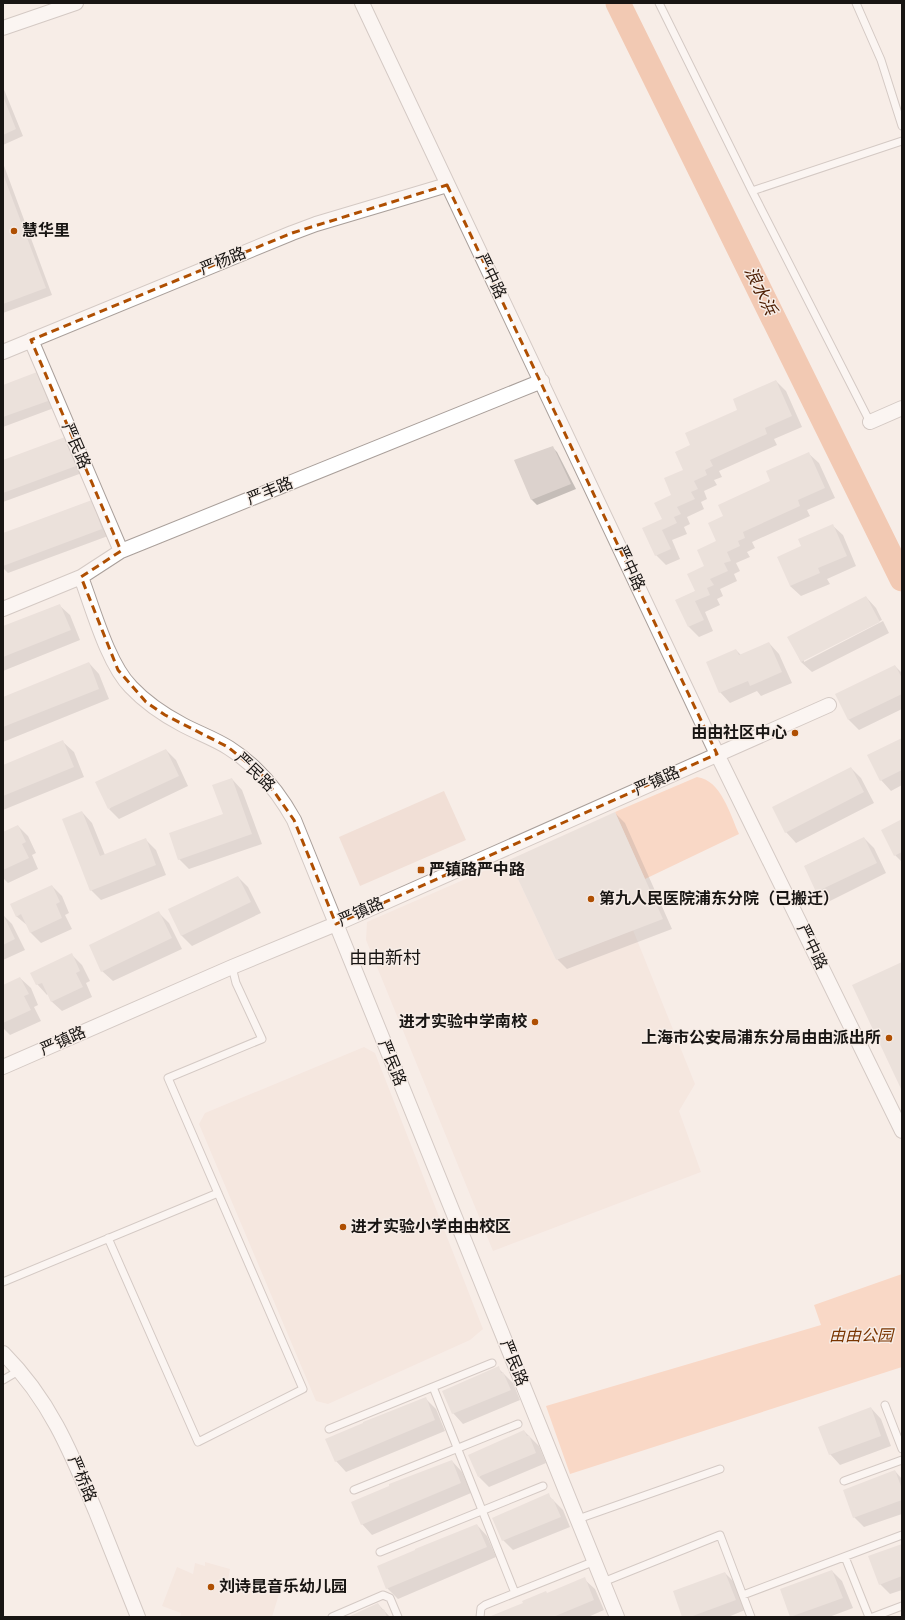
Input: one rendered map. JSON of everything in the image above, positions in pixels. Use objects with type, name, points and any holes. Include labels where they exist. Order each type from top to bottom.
[{"type":"street","points":[[3,28],[76,3]]},
{"type":"street","name":"严中路","points":[[362,3],[718,754],[902,1131]]},
{"type":"street","name":"严杨路","points":[[3,352],[292,233],[316,224],[447,185]]},
{"type":"street","name":"严民路","points":[[31,340],[121,551]]},
{"type":"street","name":"严丰路","points":[[3,609],[81,577],[121,551],[542,381]]},
{"type":"street","points":[[870,422],[902,408]]},
{"type":"street","name":"严民路","points":[[81,577],[118,670],[130,687],[146,702],[165,715],[228,747],[246,760],[263,776],[283,800],[294,820],[617,1617]]},
{"type":"street","name":"严镇路","points":[[3,1067],[232,967],[336,924],[829,705]]},
{"type":"street","name":"严桥路","points":[[3,1353],[20,1370],[34,1388],[55,1420],[72,1454],[138,1617]]},
{"type":"lane","points":[[659,3],[752,191],[870,422]]},
{"type":"lane","points":[[856,3],[881,60],[902,126]]},
{"type":"lane","points":[[752,191],[902,141]]},
{"type":"lane","points":[[108,1238],[198,1442],[303,1389],[168,1078],[262,1040],[236,983],[232,967]]},
{"type":"lane","points":[[3,1282],[218,1193]]},
{"type":"lane","points":[[329,1429],[492,1362]]},
{"type":"lane","points":[[3,1380],[20,1370]]},
{"type":"lane","points":[[433,1387],[515,1593]]},
{"type":"lane","points":[[886,1405],[902,1450]]},
{"type":"lane","points":[[354,1490],[518,1424]]},
{"type":"lane","points":[[844,1481],[902,1460]]},
{"type":"lane","points":[[578,1519],[720,1468]]},
{"type":"lane","points":[[380,1552],[543,1486]]},
{"type":"lane","points":[[603,1582],[720,1535],[744,1595],[751,1617]]},
{"type":"lane","points":[[744,1595],[902,1535]]},
{"type":"lane","points":[[845,1557],[869,1617]]},
{"type":"lane","points":[[480,1617],[480,1611],[483,1606],[595,1561]]},
{"type":"lane","points":[[332,1617],[383,1595],[390,1598],[398,1617]]},
{"type":"lane","points":[[872,1617],[902,1606]]},
{"type":"highlighted area","points":[[447,185],[717,754],[336,924],[294,820],[263,776],[228,747],[165,715],[146,702],[118,670],[81,577],[121,551],[31,340],[292,233]]},
{"type":"shaded area","points":[[444,791],[466,840],[360,886],[339,837]]},
{"type":"shaded area","name":"进才实验中学南校","points":[[509,860],[556,960],[633,930],[695,1084],[679,1111],[701,1172],[493,1251],[366,940],[367,922]]},
{"type":"shaded area","name":"进才实验小学由由校区","points":[[364,1047],[375,1053],[483,1329],[470,1340],[328,1404],[316,1401],[199,1124],[205,1113]]},
{"type":"shaded area","name":"刘诗昆音乐幼儿园","points":[[205,1562],[230,1569],[228,1580],[279,1594],[272,1617],[180,1617],[181,1613],[162,1606],[177,1567],[193,1574],[195,1563],[205,1566]]},
{"type":"green space","points":[[697,777],[705,779],[712,784],[724,799],[739,834],[645,879],[615,812]]},
{"type":"green space","name":"由由公园","points":[[902,1274],[902,1367],[570,1474],[546,1406],[821,1325],[814,1305]]},
{"type":"building","points":[[3,96],[16,129],[3,135]]},
{"type":"building","name":"慧华里","points":[[3,174],[46,288],[3,304]]},
{"type":"building","points":[[37,372],[48,401],[3,417],[3,385]]},
{"type":"building","points":[[776,380],[792,416],[765,428],[767,434],[710,460],[713,466],[705,470],[707,475],[694,481],[698,489],[691,492],[695,499],[677,507],[681,514],[674,517],[677,523],[662,530],[671,549],[655,556],[642,528],[662,519],[654,503],[671,495],[664,478],[683,470],[675,452],[690,445],[685,433],[737,410],[733,399]]},
{"type":"building","points":[[65,437],[76,466],[3,493],[3,460]]},
{"type":"building","points":[[553,446],[571,484],[531,500],[514,460]]},
{"type":"building","points":[[809,452],[825,488],[798,500],[800,506],[743,532],[745,538],[738,541],[740,546],[727,552],[731,561],[724,563],[728,571],[710,579],[714,585],[707,588],[710,595],[695,601],[704,620],[688,627],[675,600],[695,591],[687,574],[704,566],[697,550],[716,541],[708,523],[723,516],[718,505],[770,481],[766,471]]},
{"type":"building","points":[[92,500],[102,529],[3,566],[3,533]]},
{"type":"building","points":[[833,524],[847,556],[818,568],[820,573],[790,586],[777,557],[801,546],[798,539]]},
{"type":"building","points":[[866,596],[880,622],[801,662],[787,637]]},
{"type":"building","points":[[60,604],[71,630],[3,657],[3,626]]},
{"type":"building","points":[[769,642],[782,672],[750,686],[748,681],[719,693],[706,662],[736,649],[739,655]]},
{"type":"building","points":[[89,662],[99,689],[3,727],[3,697]]},
{"type":"building","points":[[895,665],[902,678],[902,694],[848,720],[835,694]]},
{"type":"building","points":[[902,738],[902,770],[880,781],[867,755]]},
{"type":"building","points":[[63,740],[74,767],[3,796],[3,765]]},
{"type":"building","points":[[166,749],[179,776],[108,809],[95,782]]},
{"type":"building","points":[[851,767],[864,792],[785,833],[772,807]]},
{"type":"building","points":[[232,778],[252,834],[178,860],[169,833],[223,814],[212,785]]},
{"type":"building","points":[[82,811],[100,856],[146,838],[156,865],[90,891],[62,819]]},
{"type":"building","name":"第九人民医院浦东分院（已搬迁）","points":[[615,812],[663,919],[556,960],[509,860]]},
{"type":"building","points":[[902,819],[902,852],[894,856],[881,830]]},
{"type":"building","points":[[18,825],[26,842],[22,844],[29,858],[3,870],[3,832]]},
{"type":"building","points":[[864,837],[877,863],[816,892],[804,866]]},
{"type":"building","points":[[238,876],[251,902],[181,936],[168,909]]},
{"type":"building","points":[[52,885],[60,902],[56,904],[62,918],[30,933],[21,914],[16,917],[10,904]]},
{"type":"building","points":[[159,911],[172,938],[101,972],[89,945]]},
{"type":"building","points":[[3,914],[15,939],[3,945]]},
{"type":"building","points":[[72,953],[80,971],[76,973],[83,987],[51,1002],[42,983],[36,985],[30,973]]},
{"type":"building","name":"上海市公安局浦东分局由由派出所","points":[[902,962],[902,1091],[852,985]]},
{"type":"building","points":[[20,977],[29,994],[24,996],[31,1010],[3,1023],[3,985]]},
{"type":"building","points":[[499,1366],[501,1373],[503,1372],[511,1390],[452,1414],[442,1391]]},
{"type":"building","points":[[426,1397],[435,1420],[335,1462],[325,1439]]},
{"type":"building","points":[[871,1407],[881,1436],[829,1455],[818,1427]]},
{"type":"building","points":[[524,1430],[527,1436],[529,1435],[536,1453],[478,1477],[468,1455]]},
{"type":"building","points":[[452,1460],[461,1483],[361,1525],[351,1502],[389,1486],[389,1484]]},
{"type":"building","points":[[895,1470],[902,1489],[902,1500],[853,1518],[843,1490]]},
{"type":"building","points":[[549,1493],[561,1517],[502,1541],[492,1518]]},
{"type":"building","points":[[477,1524],[487,1547],[386,1589],[377,1566]]},
{"type":"building","points":[[902,1544],[902,1576],[879,1585],[868,1556]]},
{"type":"building","points":[[832,1570],[843,1598],[790,1617],[780,1589]]},
{"type":"building","points":[[725,1572],[736,1600],[690,1617],[682,1617],[673,1591]]},
{"type":"building","points":[[585,1577],[594,1600],[553,1617],[491,1616],[523,1603],[522,1601],[546,1591],[547,1593]]},
{"type":"building","points":[[378,1603],[382,1610],[384,1609],[387,1617],[348,1617]]},
{"type":"waterway","name":"浪水浜","points":[[618,3],[902,579]]},
{"type":"place","name":"慧华里","points":[[14,231]]},
{"type":"place","name":"由由社区中心","points":[[795,733]]},
{"type":"place","name":"严镇路严中路","points":[[421,870]]},
{"type":"place","name":"第九人民医院浦东分院（已搬迁）","points":[[591,899]]},
{"type":"place","name":"进才实验中学南校","points":[[535,1022]]},
{"type":"place","name":"上海市公安局浦东分局由由派出所","points":[[889,1038]]},
{"type":"place","name":"进才实验小学由由校区","points":[[343,1227]]},
{"type":"place","name":"刘诗昆音乐幼儿园","points":[[211,1587]]},
{"type":"district","name":"由由新村","points":[[385,958]]}]
